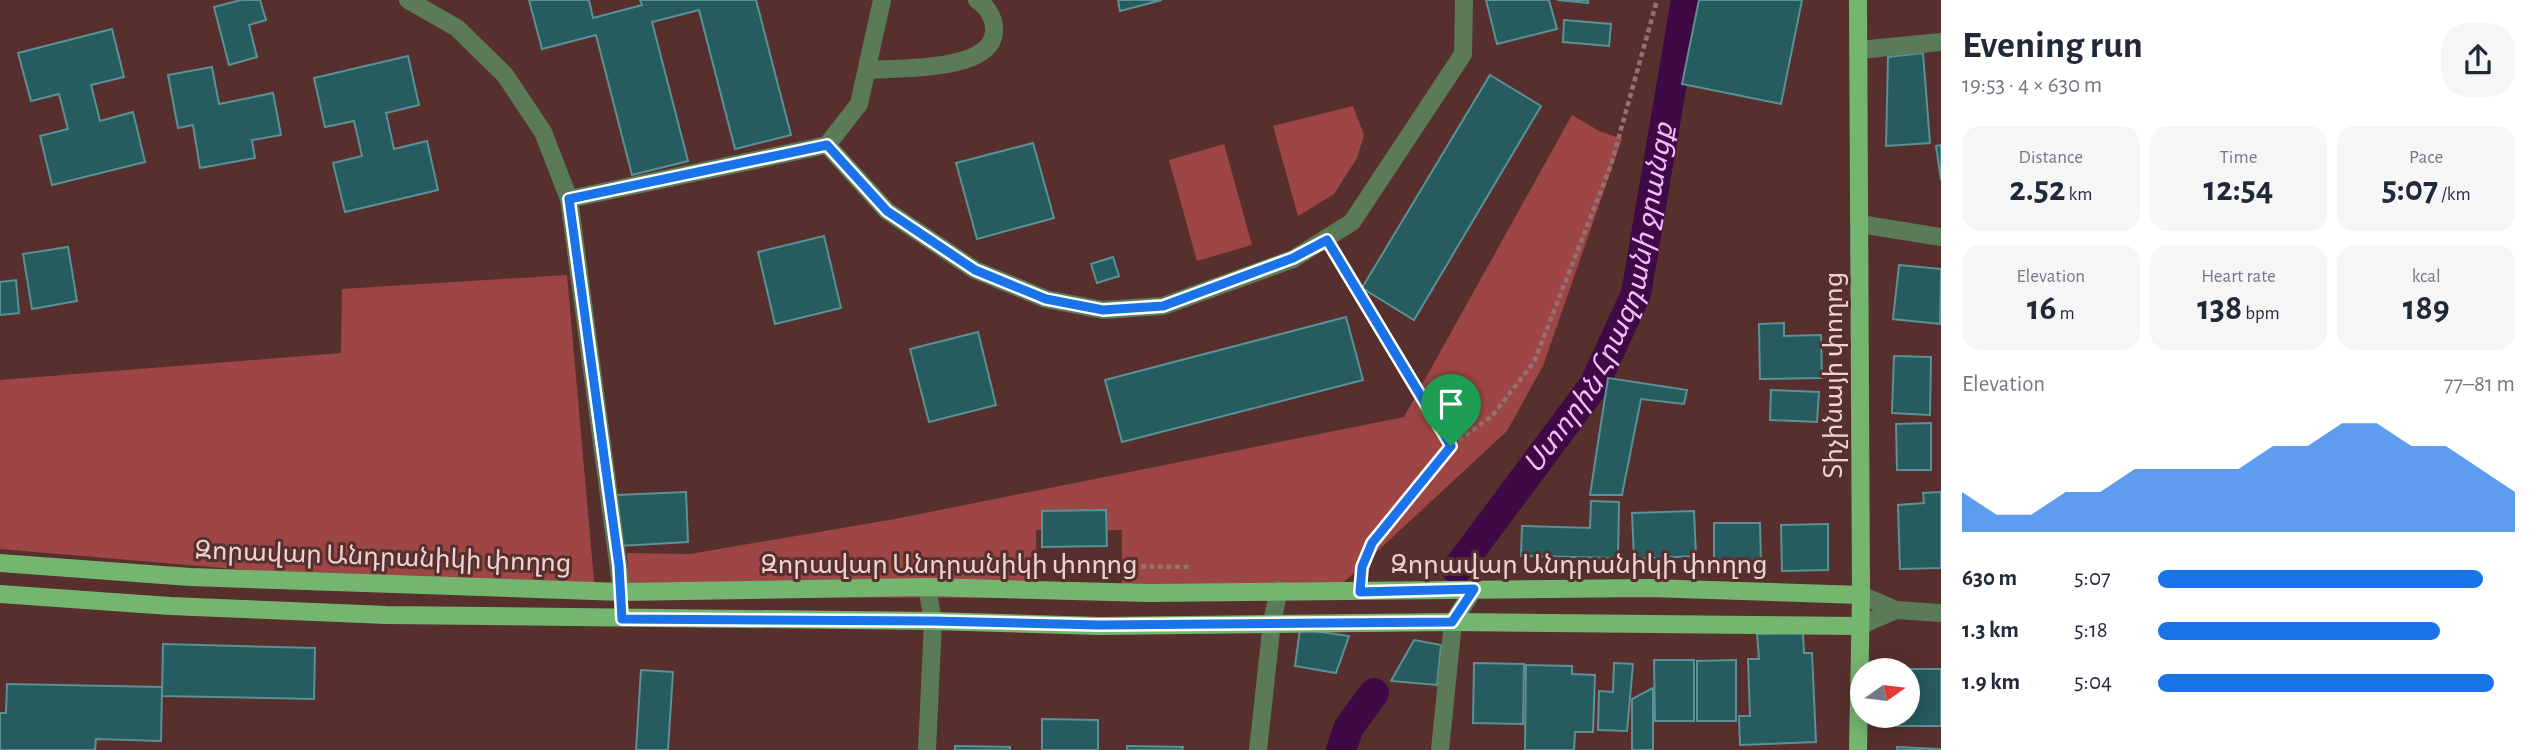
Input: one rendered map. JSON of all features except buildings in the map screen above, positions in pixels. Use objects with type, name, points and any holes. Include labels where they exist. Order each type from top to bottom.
[{"type":"main road","name":"Տիչինայի փողոց","points":[[1858,0],[1861,595],[1858,750]]},
{"type":"main road","name":"Զորավար Անդրանիկի փողոց","points":[[0,562],[232,579],[622,592],[927,587],[1149,593],[1649,588],[1861,595]]},
{"type":"main road","points":[[622,592],[622,619]]},
{"type":"main road","name":"Զորավար Անդրանիկի փողոց","points":[[0,594],[170,606],[372,615],[1099,625],[1452,622],[1859,626]]},
{"type":"street","points":[[408,0],[457,28],[505,75],[543,132],[569,199],[622,592]]},
{"type":"street","points":[[569,199],[827,145],[859,104],[882,0]]},
{"type":"street","points":[[867,70],[948,65],[978,56],[993,41],[995,28],[991,15],[977,0]]},
{"type":"street","points":[[827,145],[887,211],[975,270],[1046,299],[1103,310],[1163,306],[1293,258],[1327,240],[1352,222],[1463,54],[1464,0]]},
{"type":"street","points":[[1859,50],[1941,41]]},
{"type":"street","points":[[1860,224],[1941,237]]},
{"type":"street","points":[[927,587],[933,621],[927,750]]},
{"type":"street","points":[[1440,750],[1452,622],[1474,589]]},
{"type":"street","points":[[1258,750],[1272,622],[1279,590]]},
{"type":"street","name":"Զորավար Անդրանիկի փողոց","points":[[1861,595],[1896,610]]},
{"type":"street","points":[[1859,626],[1896,610],[1941,613]]},
{"type":"path","points":[[1360,592],[1362,567],[1372,543],[1451,446],[1492,416],[1534,362],[1611,165],[1657,0]]},
{"type":"path","points":[[1327,240],[1451,446]]},
{"type":"path","points":[[1081,566],[1201,567]]},
{"type":"path","points":[[1349,567],[1362,567]]},
{"type":"shaded area","points":[[1353,106],[1364,135],[1357,158],[1334,194],[1298,216],[1273,126]]},
{"type":"shaded area","points":[[1572,115],[1599,131],[1622,139],[1543,366],[1507,431],[1342,584],[1122,597],[1122,530],[1036,530],[1037,598],[630,597],[627,553],[690,554],[895,519],[1404,417]]},
{"type":"shaded area","points":[[1224,144],[1252,245],[1197,261],[1169,160]]},
{"type":"shaded area","points":[[567,275],[595,592],[402,583],[0,549],[0,380],[341,353],[342,289]]},
{"type":"waterway","name":"Ստորին Հրազդանի ջրանցք","points":[[1457,569],[1594,385],[1636,294],[1686,0]]},
{"type":"waterway","name":"Ստորին Հրազդանի ջրանցք","points":[[1341,750],[1349,727],[1374,693]]},
{"type":"route","points":[[827,145],[887,211],[975,270],[1046,299],[1103,310],[1163,306],[1293,258],[1327,240],[1451,446],[1372,543],[1362,567],[1360,592],[1474,589],[1452,622],[1099,625],[622,619],[619,566],[569,199],[827,145]]}]
